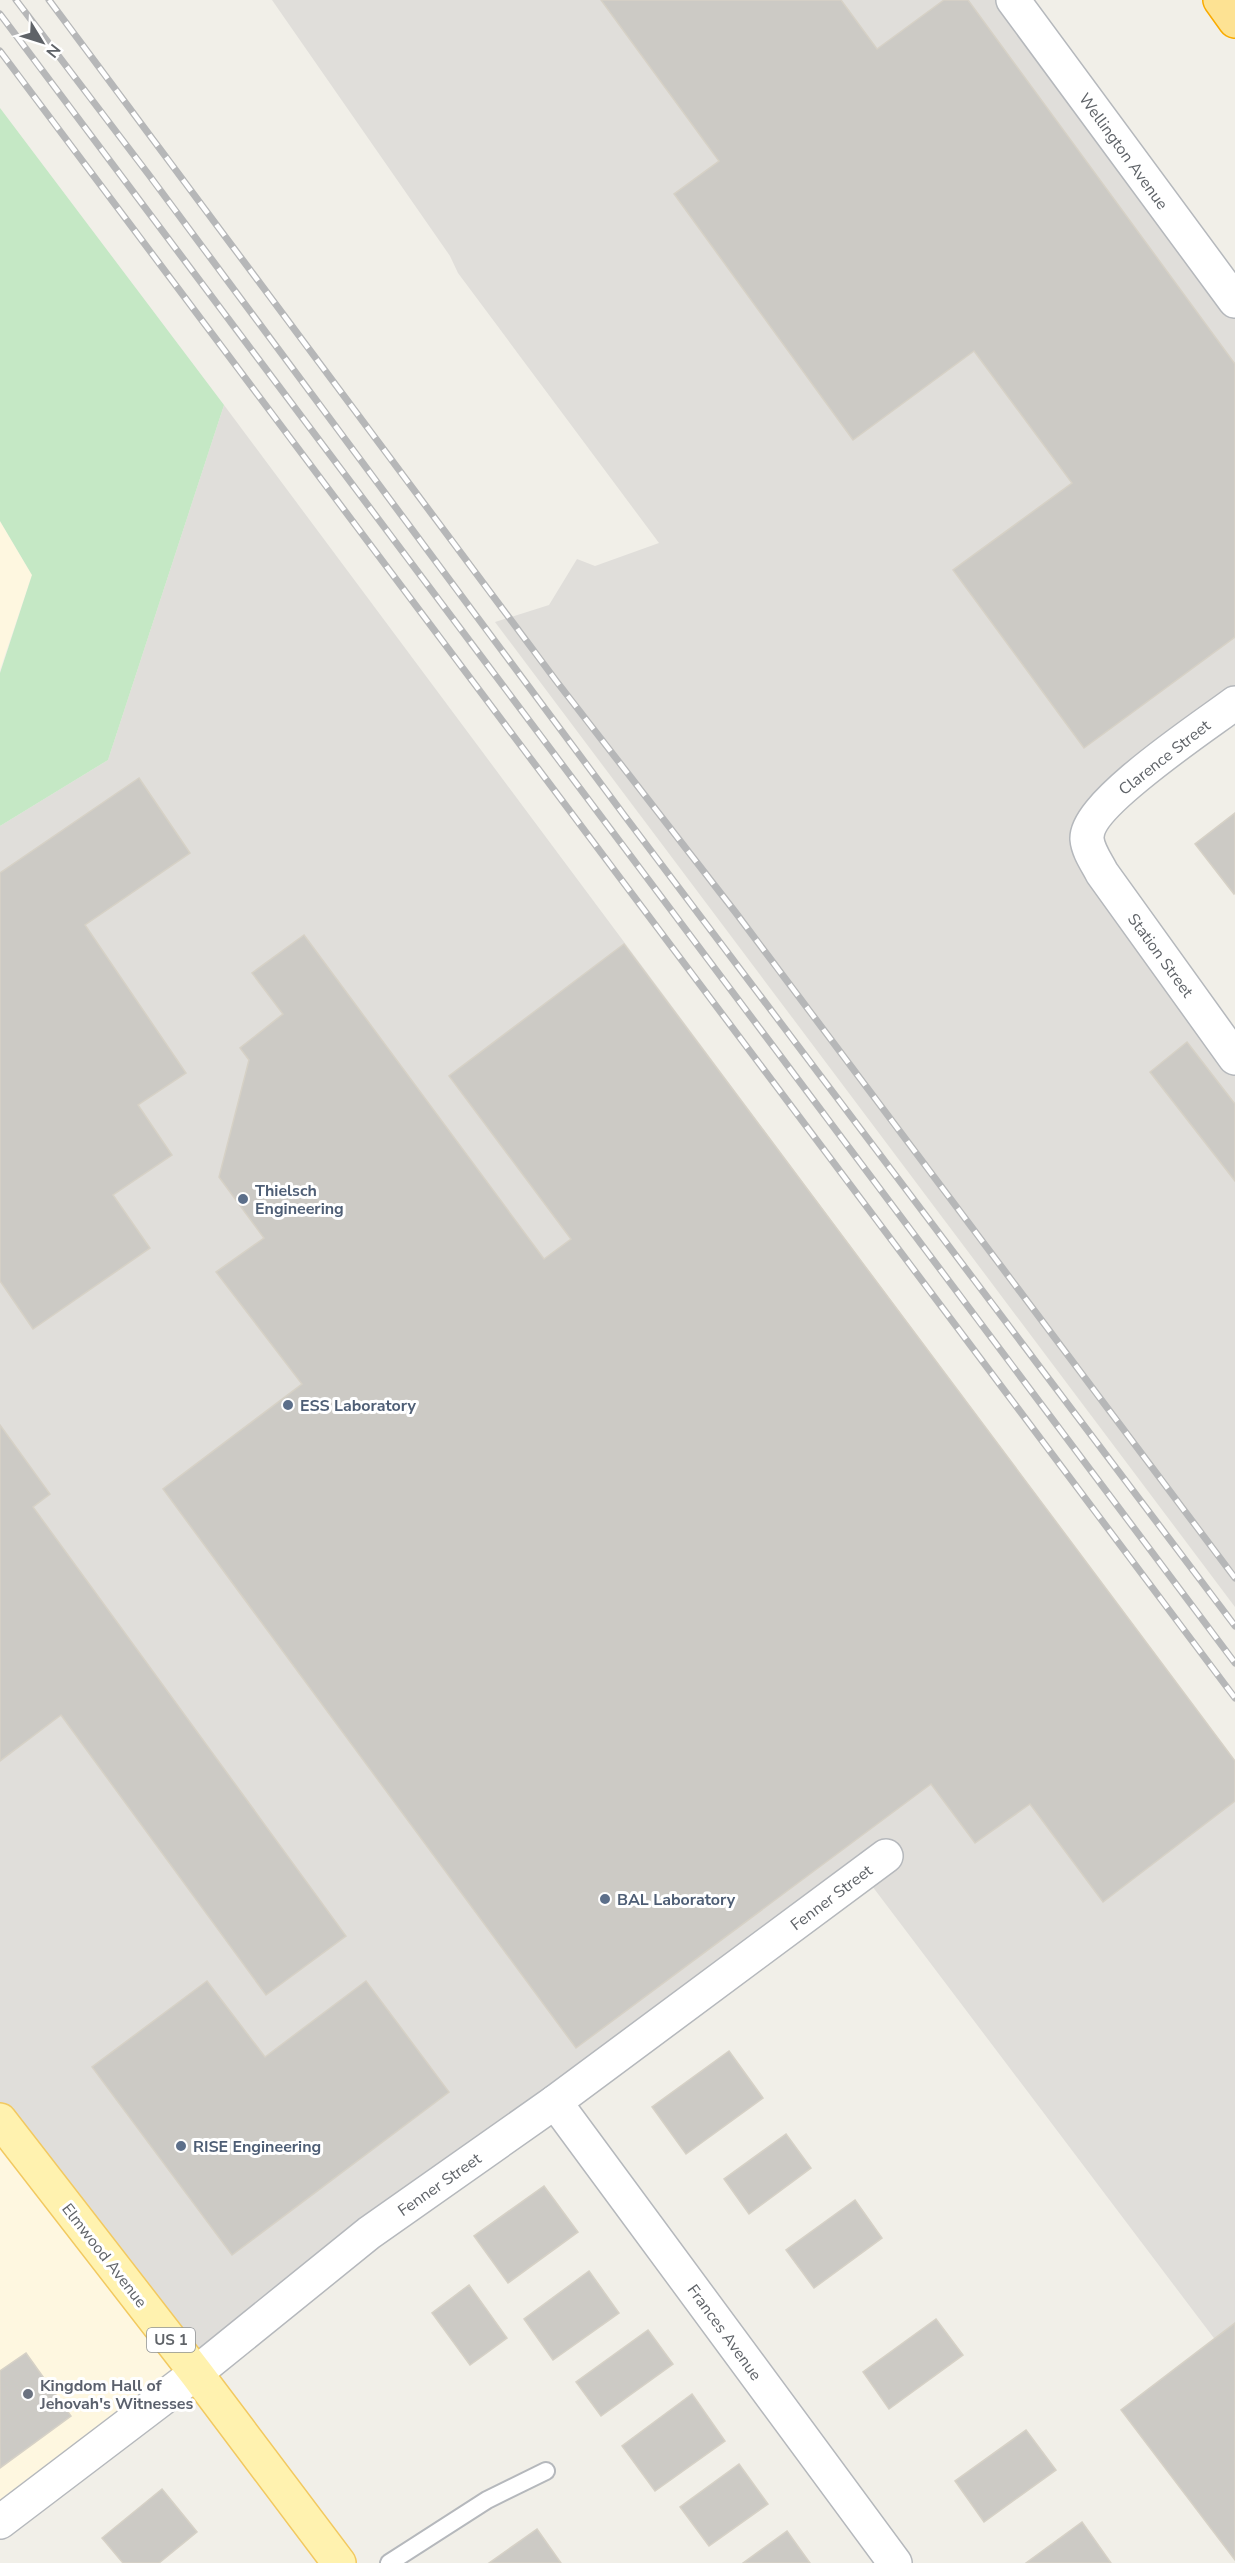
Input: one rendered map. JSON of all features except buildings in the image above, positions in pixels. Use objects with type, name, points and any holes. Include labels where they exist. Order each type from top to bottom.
[{"type":"highway","points":[[1220,0],[1235,21]]},
{"type":"main road","name":"Elmwood Avenue","points":[[0,2120],[196,2373],[339,2563]]},
{"type":"street","name":"Wellington Avenue","points":[[1013,0],[1235,301]]},
{"type":"street","name":"Clarence Street","points":[[1090,849],[1087,837],[1094,819],[1110,799],[1123,786],[1235,703]]},
{"type":"street","name":"Station Street","points":[[1090,849],[1102,873],[1235,1058]]},
{"type":"street","name":"Fenner Street","points":[[0,2522],[196,2373],[369,2233],[555,2102],[886,1856]]},
{"type":"street","name":"Frances Avenue","points":[[555,2102],[895,2563]]},
{"type":"lane","points":[[389,2563],[487,2500],[546,2471]]},
{"type":"shaded area","points":[[272,0],[1007,0],[1235,305],[1235,707],[1095,834],[1235,1057],[1235,1607],[495,622],[549,605],[577,559],[595,566],[659,543],[458,273],[450,256]]},
{"type":"shaded area","points":[[224,405],[1235,1762],[1235,2366],[863,1874],[196,2373],[0,2121],[0,826],[108,760]]},
{"type":"shaded area","points":[[0,521],[32,575],[0,670]]},
{"type":"shaded area","points":[[0,2121],[189,2373],[0,2518]]},
{"type":"green space","points":[[0,108],[224,405],[108,760],[0,826],[0,673],[32,575],[0,521]]},
{"type":"railway","points":[[16,0],[149,175],[624,815],[1235,1626]]},
{"type":"railway","points":[[49,0],[557,682],[736,913],[1235,1578]]},
{"type":"railway","points":[[0,14],[1235,1663]]},
{"type":"railway","points":[[0,51],[1235,1698]]},
{"type":"place","name":"Thielsch Engineering","points":[[243,1199]]},
{"type":"place","name":"ESS Laboratory","points":[[288,1405]]},
{"type":"place","name":"BAL Laboratory","points":[[605,1899]]},
{"type":"place","name":"RISE Engineering","points":[[181,2146]]},
{"type":"place","name":"Kingdom Hall of Jehovah's Witnesses","points":[[28,2394]]}]
